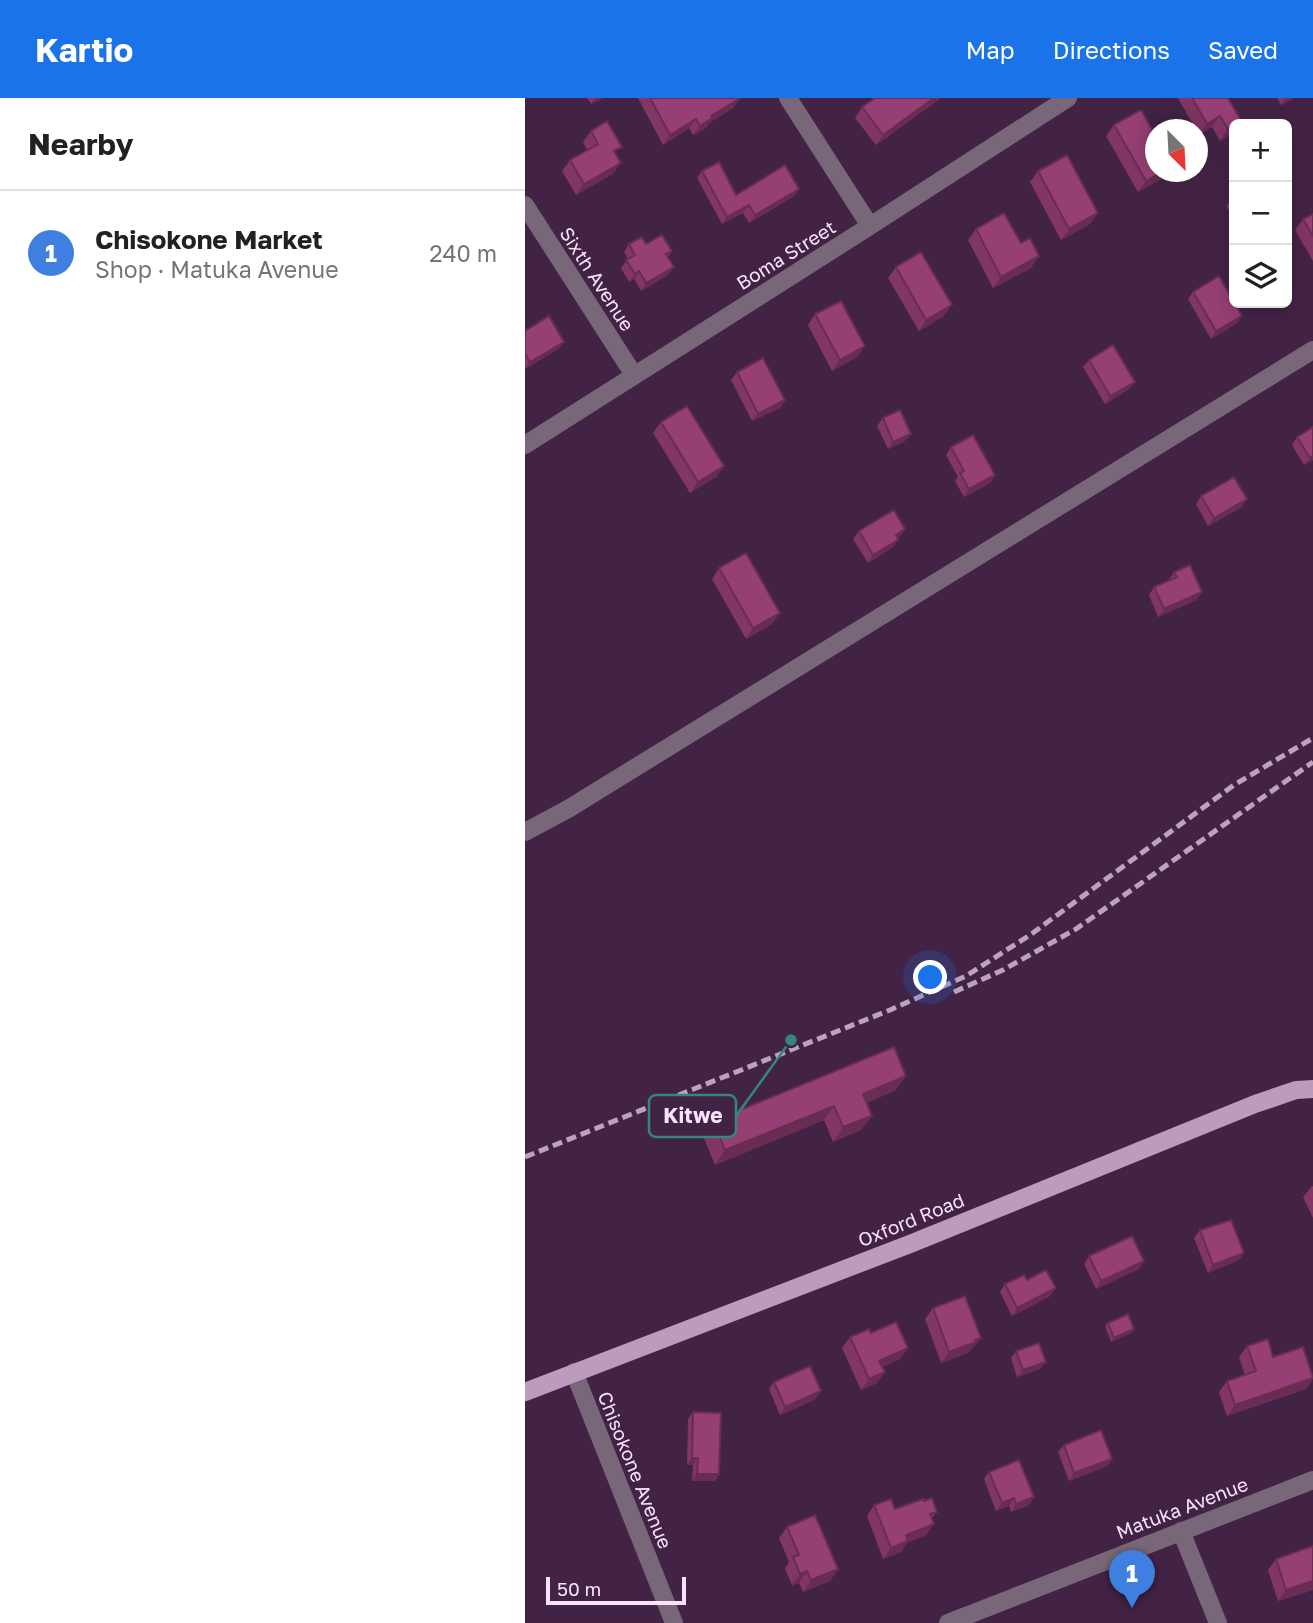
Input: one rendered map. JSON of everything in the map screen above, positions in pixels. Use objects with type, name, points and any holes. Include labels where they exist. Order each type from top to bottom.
[{"type":"main road","name":"Oxford Road","points":[[525,1392],[910,1244],[1255,1104],[1296,1090],[1313,1089]]},
{"type":"street","points":[[788,98],[870,226]]},
{"type":"street","name":"Boma Street","points":[[525,444],[1068,98]]},
{"type":"street","name":"Sixth Avenue","points":[[525,205],[634,375]]},
{"type":"street","points":[[525,832],[568,809],[1313,350]]},
{"type":"street","name":"Chisokone Avenue","points":[[574,1372],[674,1623]]},
{"type":"street","name":"Matuka Avenue","points":[[948,1623],[1313,1480]]},
{"type":"street","points":[[1181,1531],[1218,1623]]},
{"type":"building","points":[[650,98],[739,99],[700,126],[696,119],[670,135]]},
{"type":"building","points":[[875,98],[934,98],[883,135],[862,107]]},
{"type":"building","points":[[1192,98],[1228,98],[1240,119],[1229,119],[1228,129],[1220,116],[1208,123],[1208,119],[1204,119]]},
{"type":"building","points":[[1141,110],[1146,119],[1145,179],[1114,125]]},
{"type":"building","points":[[607,121],[622,147],[614,151],[621,163],[584,184],[570,160],[598,144],[591,131]]},
{"type":"building","points":[[1067,155],[1098,213],[1069,229],[1038,171]]},
{"type":"building","points":[[719,162],[736,195],[785,165],[799,189],[755,215],[749,205],[727,217],[702,171]]},
{"type":"building","points":[[1004,213],[1021,243],[1030,238],[1039,256],[1001,277],[976,229]]},
{"type":"building","points":[[1313,214],[1313,236],[1303,219]]},
{"type":"building","points":[[662,235],[672,251],[666,254],[674,267],[646,283],[639,271],[635,274],[626,260],[635,255],[629,244],[642,237],[646,244]]},
{"type":"building","points":[[921,252],[952,305],[926,320],[896,267]]},
{"type":"building","points":[[1219,276],[1229,293],[1229,308],[1237,308],[1242,316],[1216,331],[1193,292]]},
{"type":"building","points":[[841,301],[865,346],[840,360],[815,314]]},
{"type":"building","points":[[549,316],[564,342],[530,362],[525,354],[525,331]]},
{"type":"building","points":[[1113,345],[1135,382],[1110,396],[1089,360]]},
{"type":"building","points":[[763,358],[785,400],[758,414],[737,372]]},
{"type":"building","points":[[687,406],[724,466],[698,482],[661,422]]},
{"type":"building","points":[[900,410],[911,434],[893,442],[883,418]]},
{"type":"building","points":[[1313,427],[1313,456],[1310,458],[1297,437]]},
{"type":"building","points":[[973,435],[995,475],[969,489],[960,473],[964,471],[951,447]]},
{"type":"building","points":[[1234,477],[1247,499],[1214,518],[1201,496]]},
{"type":"building","points":[[894,510],[905,529],[896,535],[898,540],[873,555],[859,531]]},
{"type":"building","points":[[746,553],[780,613],[753,628],[719,568]]},
{"type":"building","points":[[1190,565],[1202,592],[1164,609],[1154,587],[1177,577],[1174,572]]},
{"type":"building","points":[[894,1047],[906,1076],[863,1094],[872,1116],[843,1127],[834,1106],[725,1150],[713,1121]]},
{"type":"building","points":[[1231,1220],[1244,1253],[1213,1265],[1200,1230]]},
{"type":"building","points":[[1132,1236],[1144,1261],[1101,1281],[1089,1256]]},
{"type":"building","points":[[1046,1270],[1056,1288],[1017,1308],[1005,1284],[1024,1275],[1027,1280]]},
{"type":"building","points":[[965,1296],[981,1338],[949,1352],[933,1308]]},
{"type":"building","points":[[1128,1314],[1134,1329],[1114,1338],[1108,1323]]},
{"type":"building","points":[[896,1322],[908,1348],[879,1361],[885,1372],[869,1379],[850,1337],[869,1329],[871,1333]]},
{"type":"building","points":[[1268,1339],[1273,1357],[1303,1347],[1313,1378],[1235,1405],[1227,1381],[1256,1371],[1247,1346]]},
{"type":"building","points":[[1039,1343],[1046,1362],[1023,1370],[1016,1351]]},
{"type":"building","points":[[810,1366],[821,1391],[785,1407],[774,1382]]},
{"type":"building","points":[[693,1412],[721,1413],[719,1474],[697,1474],[698,1458],[692,1458]]},
{"type":"building","points":[[1101,1430],[1112,1459],[1074,1473],[1064,1445]]},
{"type":"building","points":[[1019,1460],[1034,1497],[1016,1504],[1014,1498],[1002,1503],[989,1472]]},
{"type":"building","points":[[932,1498],[937,1512],[930,1514],[934,1524],[906,1535],[908,1541],[891,1548],[874,1505],[891,1499],[895,1509]]},
{"type":"building","points":[[815,1515],[838,1569],[811,1580],[807,1571],[800,1574],[793,1557],[799,1555],[787,1527]]},
{"type":"building","points":[[1313,1546],[1313,1581],[1286,1590],[1276,1559]]},
{"type":"railway","points":[[525,1157],[890,1010],[966,976],[1030,935],[1234,785],[1313,738]]},
{"type":"railway","points":[[954,992],[1003,970],[1076,929],[1313,762]]},
{"type":"place","name":"Kitwe","points":[[791,1040]]},
{"type":"place","name":"Chisokone Market","points":[[1132,1608]]}]
